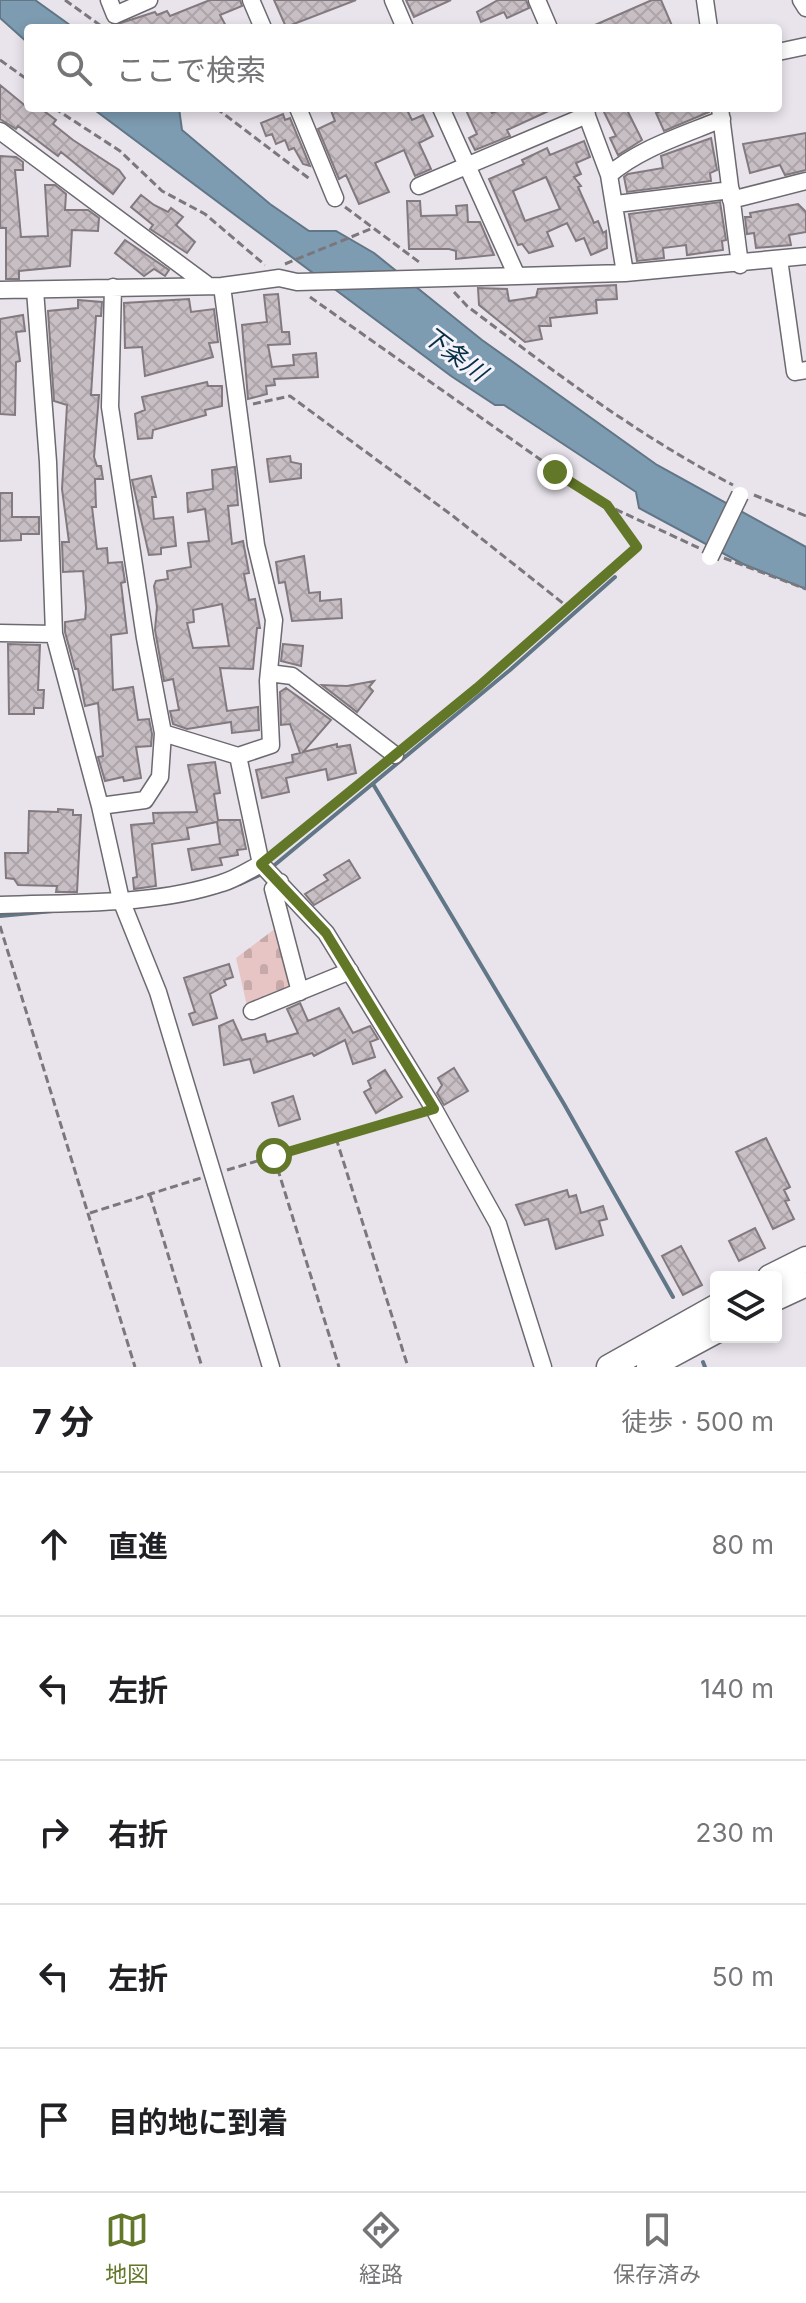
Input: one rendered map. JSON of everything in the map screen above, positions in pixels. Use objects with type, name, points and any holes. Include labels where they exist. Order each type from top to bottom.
[{"type":"highway","points":[[782,1271],[806,1259]]},
{"type":"highway","points":[[782,1295],[806,1284]]},
{"type":"highway","points":[[609,1367],[710,1310]]},
{"type":"highway","points":[[649,1367],[710,1334]]},
{"type":"street","points":[[109,0],[115,15],[149,0]]},
{"type":"street","points":[[251,0],[261,24]]},
{"type":"street","points":[[393,0],[403,24]]},
{"type":"street","points":[[537,0],[547,24]]},
{"type":"street","points":[[705,0],[708,24]]},
{"type":"street","points":[[801,0],[806,8]]},
{"type":"street","points":[[782,51],[806,46]]},
{"type":"street","points":[[300,112],[335,198]]},
{"type":"street","points":[[443,112],[516,274]]},
{"type":"street","points":[[419,186],[468,167],[585,112],[609,175],[625,273]]},
{"type":"street","points":[[609,175],[621,165],[721,114],[740,265]]},
{"type":"street","points":[[0,131],[214,285],[238,408],[256,545],[274,620],[269,673],[271,745],[238,756],[163,733]]},
{"type":"street","points":[[616,204],[731,195],[806,181]]},
{"type":"street","points":[[0,290],[214,285],[275,274],[301,287],[516,274],[625,273],[740,265],[806,256]]},
{"type":"street","points":[[779,259],[795,372],[806,370]]},
{"type":"street","points":[[100,806],[145,800],[160,777],[163,733],[145,638],[110,407],[113,287]]},
{"type":"street","points":[[35,290],[48,462],[54,634],[100,806],[121,900],[158,992],[271,1367]]},
{"type":"street","points":[[714,556],[741,492]]},
{"type":"street","points":[[0,633],[54,634]]},
{"type":"street","points":[[269,673],[292,676],[395,755]]},
{"type":"street","points":[[238,756],[261,864],[326,933],[434,1109],[498,1224],[543,1367]]},
{"type":"street","points":[[0,905],[121,900],[224,883],[261,864]]},
{"type":"street","points":[[280,882],[273,889],[300,992]]},
{"type":"street","points":[[252,1011],[350,971]]},
{"type":"path","points":[[65,0],[98,24]]},
{"type":"path","points":[[0,60],[24,77]]},
{"type":"path","points":[[60,112],[120,151],[162,191],[205,214],[275,274],[373,228]]},
{"type":"path","points":[[440,280],[456,297],[575,388],[644,434],[741,492],[806,516]]},
{"type":"path","points":[[301,287],[510,441],[607,505],[714,556],[806,589]]},
{"type":"path","points":[[238,408],[290,396],[453,516],[569,608]]},
{"type":"path","points":[[261,864],[395,755],[637,547],[607,505]]},
{"type":"path","points":[[0,926],[135,1367]]},
{"type":"path","points":[[89,1213],[434,1109]]},
{"type":"path","points":[[336,1138],[408,1367]]},
{"type":"path","points":[[274,1156],[339,1367]]},
{"type":"path","points":[[150,1194],[202,1367]]},
{"type":"green space","points":[[276,928],[293,983],[290,993],[247,1006],[236,958]]},
{"type":"water","points":[[0,0],[35,0],[68,24],[24,24],[24,39],[0,18]]},
{"type":"water","name":"下条川","points":[[97,112],[180,112],[182,130],[270,204],[309,231],[336,231],[374,253],[482,340],[657,465],[806,547],[806,589],[743,564],[639,508],[636,492],[504,405],[495,405],[451,376]]},
{"type":"building","points":[[210,0],[240,0],[242,6],[220,15],[225,24],[118,24],[155,12],[157,15],[167,11],[170,16]]},
{"type":"building","points":[[274,0],[356,0],[294,24],[285,24]]},
{"type":"building","points":[[406,0],[451,0],[414,17]]},
{"type":"building","points":[[498,0],[526,0],[529,8],[507,18],[504,12],[481,22],[477,12]]},
{"type":"building","points":[[652,0],[661,0],[671,24],[597,24]]},
{"type":"building","points":[[0,85],[24,105],[24,112],[45,112],[56,120],[53,124],[119,170],[125,178],[113,194],[61,152],[58,156],[18,126],[16,129],[0,119]]},
{"type":"building","points":[[332,112],[408,112],[412,120],[423,115],[433,136],[419,143],[431,169],[415,176],[404,150],[375,163],[389,192],[359,204],[346,175],[339,179],[318,129],[335,121]]},
{"type":"building","points":[[467,112],[546,112],[507,130],[510,136],[475,150],[469,138],[477,134]]},
{"type":"building","points":[[604,112],[628,112],[642,140],[618,155],[610,138],[616,136]]},
{"type":"building","points":[[658,112],[709,112],[664,131]]},
{"type":"building","points":[[283,114],[285,120],[290,118],[310,166],[303,164],[294,148],[289,150],[285,140],[276,144],[272,134],[266,136],[261,123]]},
{"type":"building","points":[[806,133],[806,170],[785,175],[780,165],[750,173],[743,144]]},
{"type":"building","points":[[711,138],[717,170],[710,173],[711,181],[627,192],[624,177],[628,174],[663,168],[661,156]]},
{"type":"building","points":[[584,141],[590,157],[576,163],[581,174],[574,177],[581,186],[578,187],[594,223],[598,221],[603,233],[606,231],[607,248],[591,255],[584,238],[576,241],[567,223],[547,232],[553,246],[529,253],[522,244],[518,245],[489,179],[524,164],[522,160],[547,148],[550,155]],"holes":[[[546,177],[560,209],[525,221],[513,191]]]},
{"type":"building","points":[[0,156],[16,157],[23,162],[23,170],[15,170],[21,237],[48,236],[45,185],[55,185],[66,194],[65,210],[88,210],[99,218],[98,231],[72,230],[70,266],[19,271],[19,279],[6,279],[6,228],[0,228]]},
{"type":"building","points":[[141,195],[154,205],[168,212],[171,208],[183,217],[176,225],[195,242],[187,253],[150,229],[153,225],[131,207]]},
{"type":"building","points":[[407,201],[420,201],[421,216],[457,215],[456,206],[467,205],[468,222],[480,222],[494,255],[456,259],[456,251],[449,249],[409,249]]},
{"type":"building","points":[[720,202],[726,240],[722,241],[723,250],[687,255],[686,245],[663,248],[664,258],[637,261],[629,214]]},
{"type":"building","points":[[798,204],[806,212],[806,232],[789,235],[791,245],[756,248],[754,233],[747,234],[745,217],[751,217],[750,213]]},
{"type":"building","points":[[125,240],[169,270],[165,276],[154,269],[144,276],[115,253]]},
{"type":"building","points":[[616,285],[617,299],[596,300],[597,313],[550,318],[551,326],[539,326],[542,339],[525,342],[479,305],[478,288],[507,289],[509,301],[536,297],[538,289]]},
{"type":"building","points":[[278,294],[282,332],[289,332],[290,344],[268,345],[272,367],[294,365],[293,355],[316,353],[318,377],[274,379],[275,385],[266,386],[267,394],[248,399],[242,325],[267,322],[264,295]]},
{"type":"building","points":[[189,299],[191,312],[214,309],[218,342],[209,343],[213,357],[145,376],[142,347],[125,348],[124,303]]},
{"type":"building","points":[[78,300],[102,302],[101,316],[96,316],[91,395],[99,395],[94,457],[97,466],[101,466],[103,479],[95,479],[96,507],[92,507],[97,549],[107,548],[108,563],[122,562],[125,582],[121,583],[127,633],[111,635],[113,690],[133,687],[138,720],[149,719],[152,734],[151,746],[136,747],[141,778],[124,781],[123,777],[105,781],[98,757],[103,756],[98,703],[85,706],[78,669],[75,669],[65,632],[65,622],[85,619],[86,608],[83,571],[63,572],[62,542],[69,542],[62,489],[67,405],[54,401],[48,311],[78,308]]},
{"type":"building","points":[[23,315],[25,331],[16,332],[20,361],[16,362],[15,415],[0,414],[0,319]]},
{"type":"building","points":[[207,382],[208,386],[222,386],[222,406],[205,410],[206,415],[153,430],[152,438],[138,439],[135,414],[145,410],[142,397]]},
{"type":"building","points":[[290,456],[291,462],[301,464],[301,478],[270,482],[267,459]]},
{"type":"building","points":[[235,467],[238,505],[228,506],[232,544],[243,541],[249,573],[244,574],[249,600],[255,599],[260,628],[257,628],[253,669],[220,668],[227,711],[258,707],[259,730],[232,733],[231,722],[187,729],[173,724],[170,711],[179,710],[173,679],[164,681],[155,630],[157,607],[154,586],[156,581],[168,579],[167,571],[191,567],[188,543],[209,541],[205,509],[188,512],[187,493],[213,489],[212,470]],"holes":[[[222,604],[229,646],[193,648],[187,623],[194,622],[193,610]]]},
{"type":"building","points":[[151,476],[156,497],[152,497],[154,519],[173,517],[176,546],[161,548],[161,554],[149,555],[132,480]]},
{"type":"building","points":[[0,493],[12,493],[12,517],[39,517],[39,534],[21,534],[21,540],[0,541]]},
{"type":"building","points":[[304,556],[309,593],[320,592],[320,601],[341,599],[342,618],[292,621],[285,582],[279,583],[276,562]]},
{"type":"building","points":[[8,644],[40,645],[38,690],[44,690],[43,708],[34,708],[34,714],[9,714]]},
{"type":"building","points":[[283,644],[303,646],[301,666],[281,661]]},
{"type":"building","points":[[374,681],[369,687],[373,691],[357,712],[322,685],[347,686]]},
{"type":"building","points":[[286,688],[331,720],[303,752],[337,744],[337,747],[350,745],[356,773],[328,780],[326,769],[286,778],[289,792],[262,798],[256,770],[293,762],[292,755],[300,753],[290,724],[281,725],[280,692]]},
{"type":"building","points":[[215,762],[220,793],[214,794],[218,820],[240,820],[246,849],[237,850],[238,855],[220,858],[222,865],[192,870],[188,849],[220,844],[217,822],[187,828],[189,839],[152,844],[156,886],[134,889],[133,878],[137,877],[131,825],[154,823],[153,813],[197,812],[188,765]]},
{"type":"building","points":[[58,809],[73,810],[73,815],[81,815],[77,892],[56,892],[57,886],[18,885],[14,879],[6,878],[5,853],[28,853],[29,811],[58,812]]},
{"type":"building","points":[[349,860],[360,878],[314,905],[305,894],[328,880],[324,875]]},
{"type":"building","points":[[229,964],[233,977],[224,980],[226,985],[210,994],[217,1018],[193,1025],[189,1014],[195,1012],[184,978]]},
{"type":"building","points":[[300,1003],[308,1021],[339,1008],[353,1033],[370,1026],[378,1039],[370,1042],[375,1057],[353,1064],[345,1040],[314,1056],[312,1053],[254,1073],[250,1059],[224,1065],[219,1026],[233,1020],[242,1040],[265,1034],[267,1042],[298,1033],[287,1009]]},
{"type":"building","points":[[454,1068],[468,1091],[444,1105],[437,1093],[442,1085],[438,1078]]},
{"type":"building","points":[[385,1070],[402,1097],[376,1113],[364,1092],[371,1088],[368,1081]]},
{"type":"building","points":[[293,1096],[300,1119],[279,1126],[272,1103]]},
{"type":"building","points":[[766,1138],[790,1187],[784,1190],[789,1200],[785,1201],[794,1219],[773,1229],[736,1152]]},
{"type":"building","points":[[567,1190],[569,1197],[576,1195],[581,1213],[603,1206],[607,1219],[599,1221],[603,1235],[556,1249],[548,1219],[525,1225],[516,1205]]},
{"type":"building","points":[[755,1228],[765,1248],[739,1261],[729,1241]]},
{"type":"building","points":[[681,1246],[702,1285],[683,1295],[662,1256]]},
{"type":"waterway","points":[[271,868],[510,670],[615,577]]},
{"type":"waterway","points":[[373,784],[564,1104],[673,1297]]},
{"type":"waterway","points":[[240,884],[264,873]]},
{"type":"waterway","points":[[0,916],[53,911]]},
{"type":"waterway","points":[[703,1362],[705,1367]]},
{"type":"route","points":[[274,1156],[434,1109],[326,933],[261,864],[281,851],[477,688],[637,547],[607,505],[555,472]]}]
